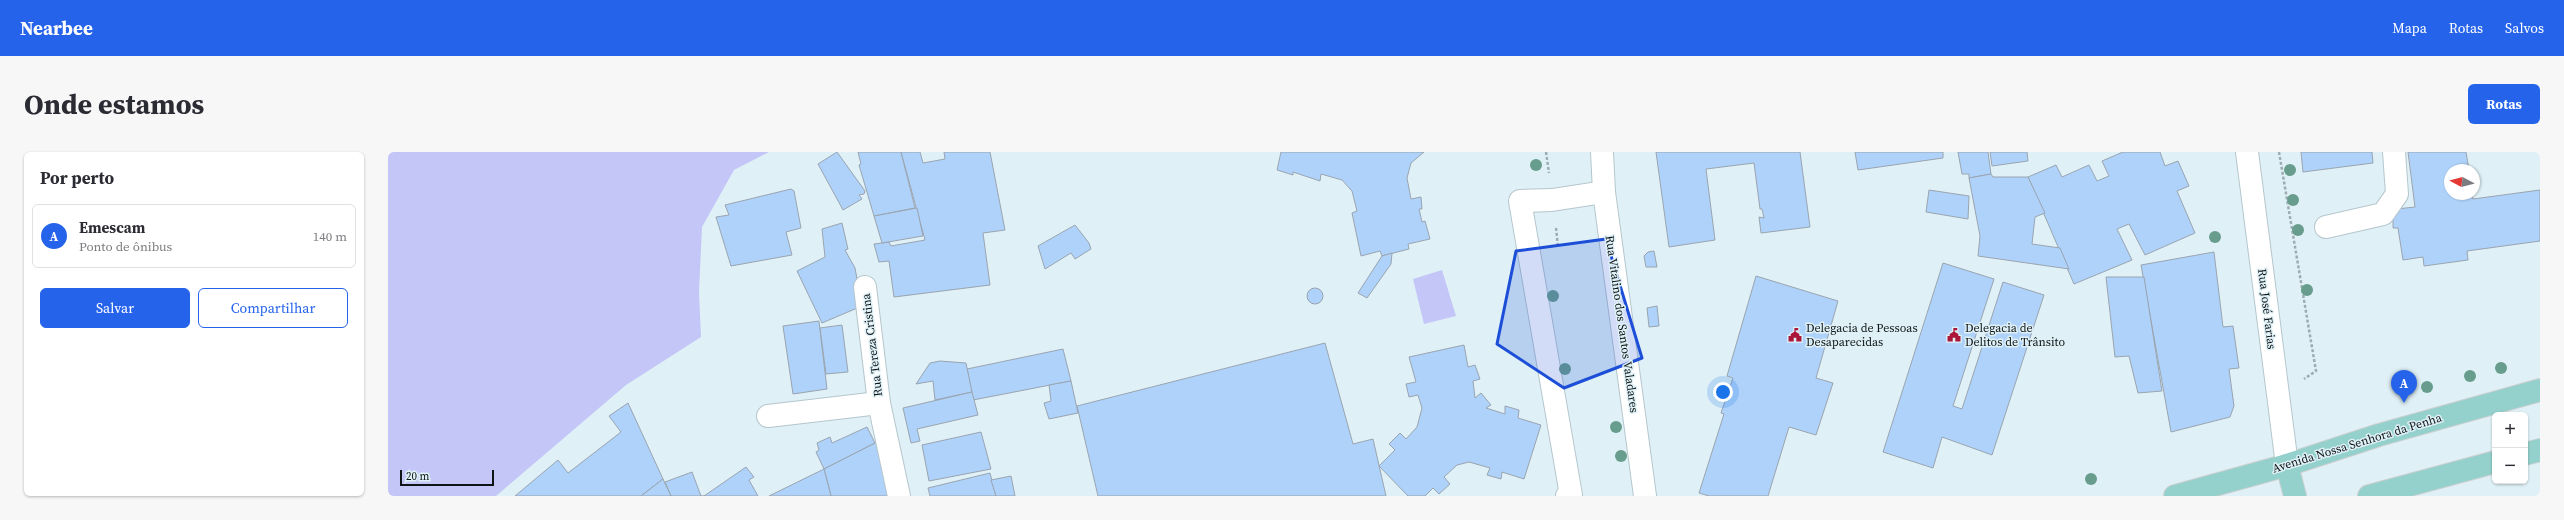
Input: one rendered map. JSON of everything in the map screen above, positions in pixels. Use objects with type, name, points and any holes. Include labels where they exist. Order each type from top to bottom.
[{"type":"main road","name":"Avenida Nossa Senhora da Penha","points":[[2179,496],[2287,466],[2379,435],[2540,390]]},
{"type":"main road","points":[[2528,453],[2540,450]]},
{"type":"main road","points":[[2369,496],[2492,463]]},
{"type":"main road","points":[[2287,466],[2295,496]]},
{"type":"street","name":"Rua Vitalino dos Santos Valadares","points":[[1602,152],[1604,192],[1645,496]]},
{"type":"street","name":"Rua José Farias","points":[[2247,152],[2287,466]]},
{"type":"street","points":[[2326,226],[2383,214],[2397,194],[2394,152]]},
{"type":"street","points":[[1567,496],[1571,495],[1520,201],[1552,200],[1604,192]]},
{"type":"street","name":"Rua Tereza Cristina","points":[[865,287],[879,403],[899,496]]},
{"type":"street","name":"Rua Tereza Cristina","points":[[768,416],[879,403]]},
{"type":"path","points":[[2279,152],[2316,371]]},
{"type":"highlighted area","points":[[1606,239],[1642,358],[1564,388],[1497,344],[1516,251]]},
{"type":"water","points":[[388,152],[769,152],[734,170],[702,227],[699,292],[701,337],[626,385],[496,496],[388,496]]},
{"type":"water","points":[[1442,270],[1456,316],[1424,324],[1413,279]]},
{"type":"building","points":[[837,152],[865,191],[864,194],[859,195],[862,199],[843,210],[818,164]]},
{"type":"building","points":[[858,152],[901,152],[915,208],[874,216],[859,165],[861,164]]},
{"type":"building","points":[[901,152],[920,152],[923,163],[945,159],[944,152],[990,152],[1005,230],[983,233],[990,285],[894,297],[889,261],[879,262],[874,244],[889,242],[891,246],[925,240]]},
{"type":"building","points":[[1281,152],[1424,152],[1411,163],[1407,178],[1411,199],[1421,197],[1422,209],[1419,209],[1422,222],[1425,221],[1430,239],[1408,244],[1409,249],[1382,256],[1380,251],[1361,256],[1352,213],[1357,211],[1352,191],[1342,180],[1321,174],[1320,181],[1293,172],[1293,175],[1277,170]]},
{"type":"building","points":[[1656,152],[1800,152],[1810,227],[1761,233],[1759,217],[1764,218],[1762,209],[1760,209],[1754,163],[1706,169],[1715,240],[1669,247]]},
{"type":"building","points":[[1855,152],[1943,152],[1943,158],[1858,170]]},
{"type":"building","points":[[1958,152],[1988,152],[1991,174],[1969,178],[1969,174],[1962,174]]},
{"type":"building","points":[[1990,152],[2027,152],[2028,161],[1992,166]]},
{"type":"building","points":[[2123,152],[2160,152],[2165,166],[2178,161],[2189,186],[2177,191],[2195,233],[2145,255],[2129,224],[2117,229],[2132,260],[2074,284],[2028,177],[2056,165],[2062,177],[2089,165],[2097,181],[2109,176],[2102,161]]},
{"type":"building","points":[[2301,152],[2372,152],[2373,163],[2303,172]]},
{"type":"building","points":[[2408,152],[2466,152],[2468,164],[2444,164],[2444,200],[2480,200],[2480,198],[2540,190],[2540,241],[2467,251],[2468,260],[2424,266],[2423,257],[2403,260],[2398,228],[2393,228],[2393,213],[2398,212],[2396,209],[2415,207]]},
{"type":"building","points":[[1991,174],[1993,177],[2028,177],[2045,213],[2035,217],[2032,244],[2060,248],[2069,269],[1978,256],[1980,236],[1969,178]]},
{"type":"building","points":[[791,189],[794,191],[801,228],[786,232],[792,255],[731,266],[716,217],[729,215],[725,205]]},
{"type":"building","points":[[1929,190],[1969,196],[1968,219],[1926,212]]},
{"type":"building","points":[[917,208],[923,236],[882,243],[874,216]]},
{"type":"building","points":[[842,223],[848,249],[845,250],[855,268],[862,306],[822,323],[797,271],[825,257],[822,229]]},
{"type":"building","points":[[1075,225],[1089,243],[1091,249],[1075,259],[1071,253],[1045,269],[1038,246]]},
{"type":"building","points":[[1654,251],[1657,267],[1646,267],[1644,256],[1648,252]]},
{"type":"building","points":[[2214,252],[2223,327],[2233,326],[2239,368],[2229,369],[2234,406],[2230,417],[2171,432],[2141,265]]},
{"type":"building","points":[[1392,253],[1391,264],[1367,298],[1358,293],[1382,256]]},
{"type":"building","points":[[1943,263],[1994,279],[1953,406],[1962,409],[2003,282],[2044,295],[1992,455],[1942,437],[1933,468],[1883,452]]},
{"type":"building","points":[[1756,276],[1838,301],[1816,378],[1833,383],[1816,435],[1789,427],[1768,496],[1709,496],[1699,493],[1724,414],[1721,413],[1733,378],[1727,376]]},
{"type":"building","points":[[2106,277],[2144,277],[2162,391],[2138,393],[2129,356],[2115,357]]},
{"type":"building","points":[[1315,288],[1322,293],[1323,296],[1318,303],[1315,304],[1308,299],[1307,296],[1312,289]]},
{"type":"building","points":[[1657,306],[1659,326],[1649,327],[1647,308]]},
{"type":"building","points":[[819,321],[827,389],[793,394],[783,326]]},
{"type":"building","points":[[842,325],[848,372],[826,374],[820,328]]},
{"type":"building","points":[[1325,343],[1353,444],[1373,439],[1386,496],[1098,496],[1077,406]]},
{"type":"building","points":[[1464,345],[1468,367],[1475,365],[1480,379],[1473,381],[1475,398],[1481,393],[1491,405],[1486,408],[1505,414],[1505,406],[1519,410],[1518,418],[1541,425],[1524,479],[1502,472],[1501,479],[1487,475],[1490,468],[1469,462],[1457,465],[1444,477],[1450,484],[1439,494],[1433,488],[1425,496],[1408,496],[1379,466],[1395,450],[1389,444],[1400,433],[1406,439],[1417,427],[1422,408],[1418,395],[1409,397],[1406,384],[1416,382],[1409,357]]},
{"type":"building","points":[[1063,349],[1071,381],[973,400],[967,369]]},
{"type":"building","points":[[940,361],[966,363],[972,392],[935,400],[933,381],[916,384],[930,363]]},
{"type":"building","points":[[1071,381],[1078,413],[1049,419],[1044,403],[1051,401],[1049,385]]},
{"type":"building","points":[[972,392],[978,415],[917,429],[920,441],[911,443],[903,408]]},
{"type":"building","points":[[628,403],[663,479],[641,496],[515,496],[558,460],[568,473],[621,432],[609,416]]},
{"type":"building","points":[[867,427],[875,443],[824,469],[816,452],[819,450],[817,443],[830,437],[832,443]]},
{"type":"building","points":[[981,432],[991,469],[929,481],[922,445]]},
{"type":"building","points":[[883,439],[893,496],[831,496],[824,469]]},
{"type":"building","points":[[746,467],[754,477],[749,480],[758,496],[704,496]]},
{"type":"building","points":[[824,469],[831,496],[769,496]]},
{"type":"building","points":[[692,472],[701,496],[671,496],[665,482]]},
{"type":"building","points":[[990,473],[996,496],[930,496],[928,488]]},
{"type":"building","points":[[1011,476],[1015,496],[996,496],[991,480]]},
{"type":"building","points":[[663,479],[671,496],[641,496]]},
{"type":"place","name":"Delegacia de Pessoas Desaparecidas","points":[[1795,335]]},
{"type":"place","name":"Delegacia de Delitos de Trânsito","points":[[1954,335]]},
{"type":"place","name":"Emescam","points":[[2404,403]]}]
